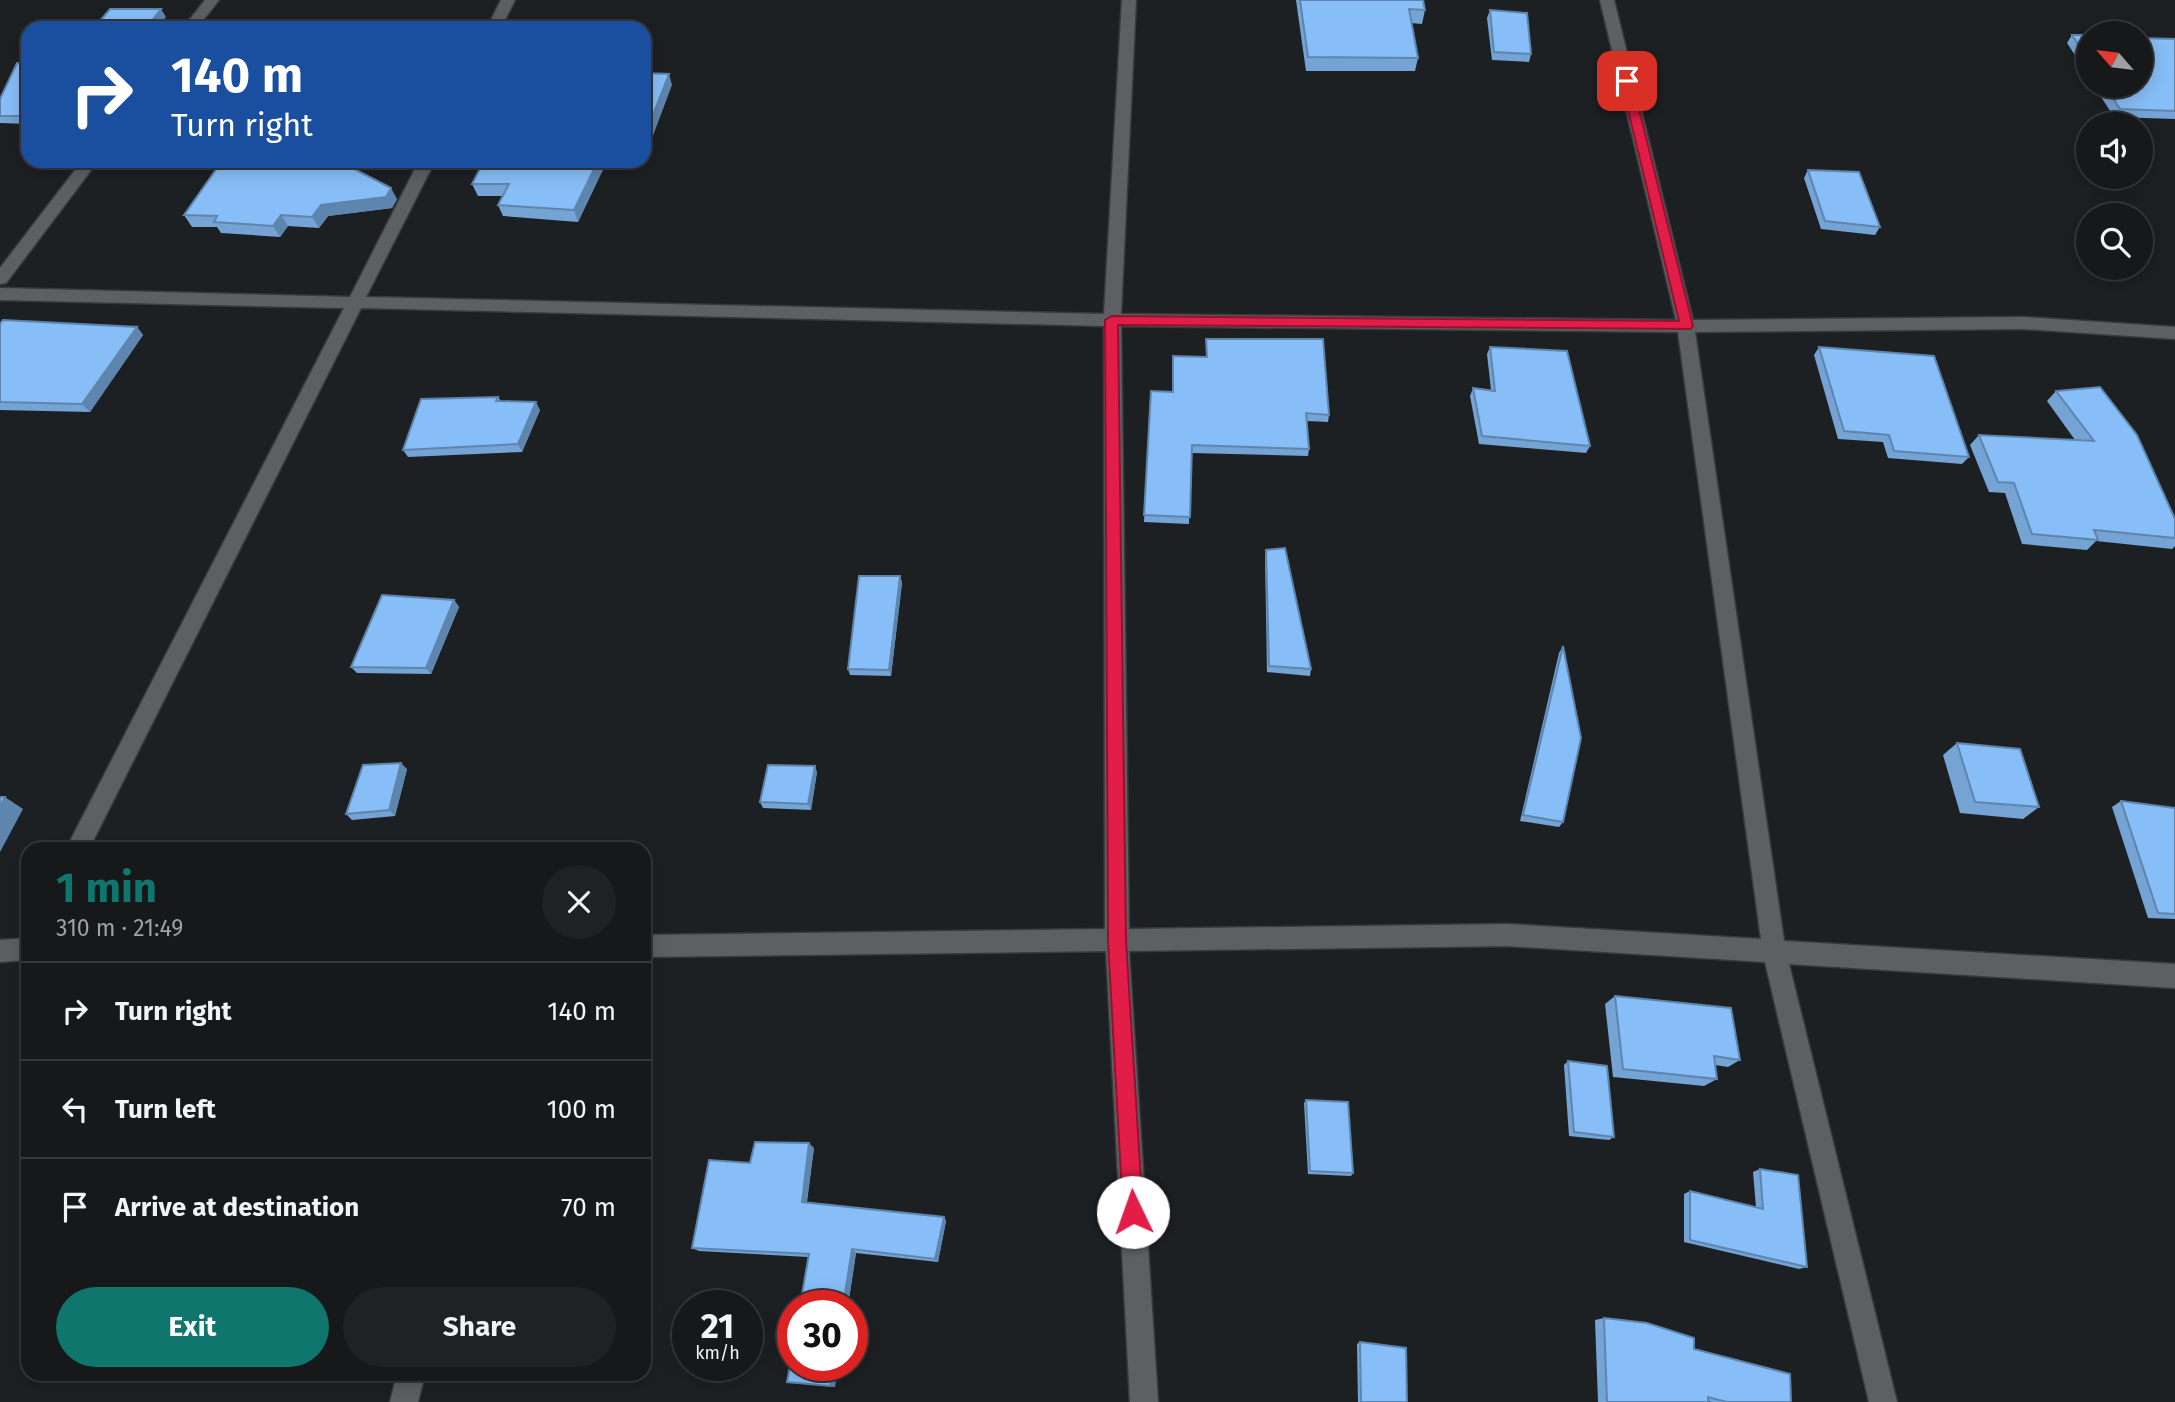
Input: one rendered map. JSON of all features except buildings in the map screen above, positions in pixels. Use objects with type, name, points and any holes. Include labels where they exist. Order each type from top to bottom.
[{"type":"street","points":[[196,21],[212,0]]},
{"type":"street","points":[[498,21],[508,0]]},
{"type":"street","points":[[1129,0],[1112,320],[1117,941],[1144,1402]]},
{"type":"street","points":[[1607,0],[1686,326],[1774,950],[1882,1402]]},
{"type":"street","points":[[0,279],[85,168]]},
{"type":"street","points":[[81,842],[423,168]]},
{"type":"street","points":[[0,294],[1112,320],[1686,326],[2023,323],[2175,333]]},
{"type":"street","points":[[651,946],[1507,935],[2175,976]]},
{"type":"street","points":[[0,951],[21,949]]},
{"type":"street","points":[[404,1402],[409,1381]]},
{"type":"route","points":[[1133,1212],[1117,941],[1112,320],[1686,326],[1627,81]]}]
